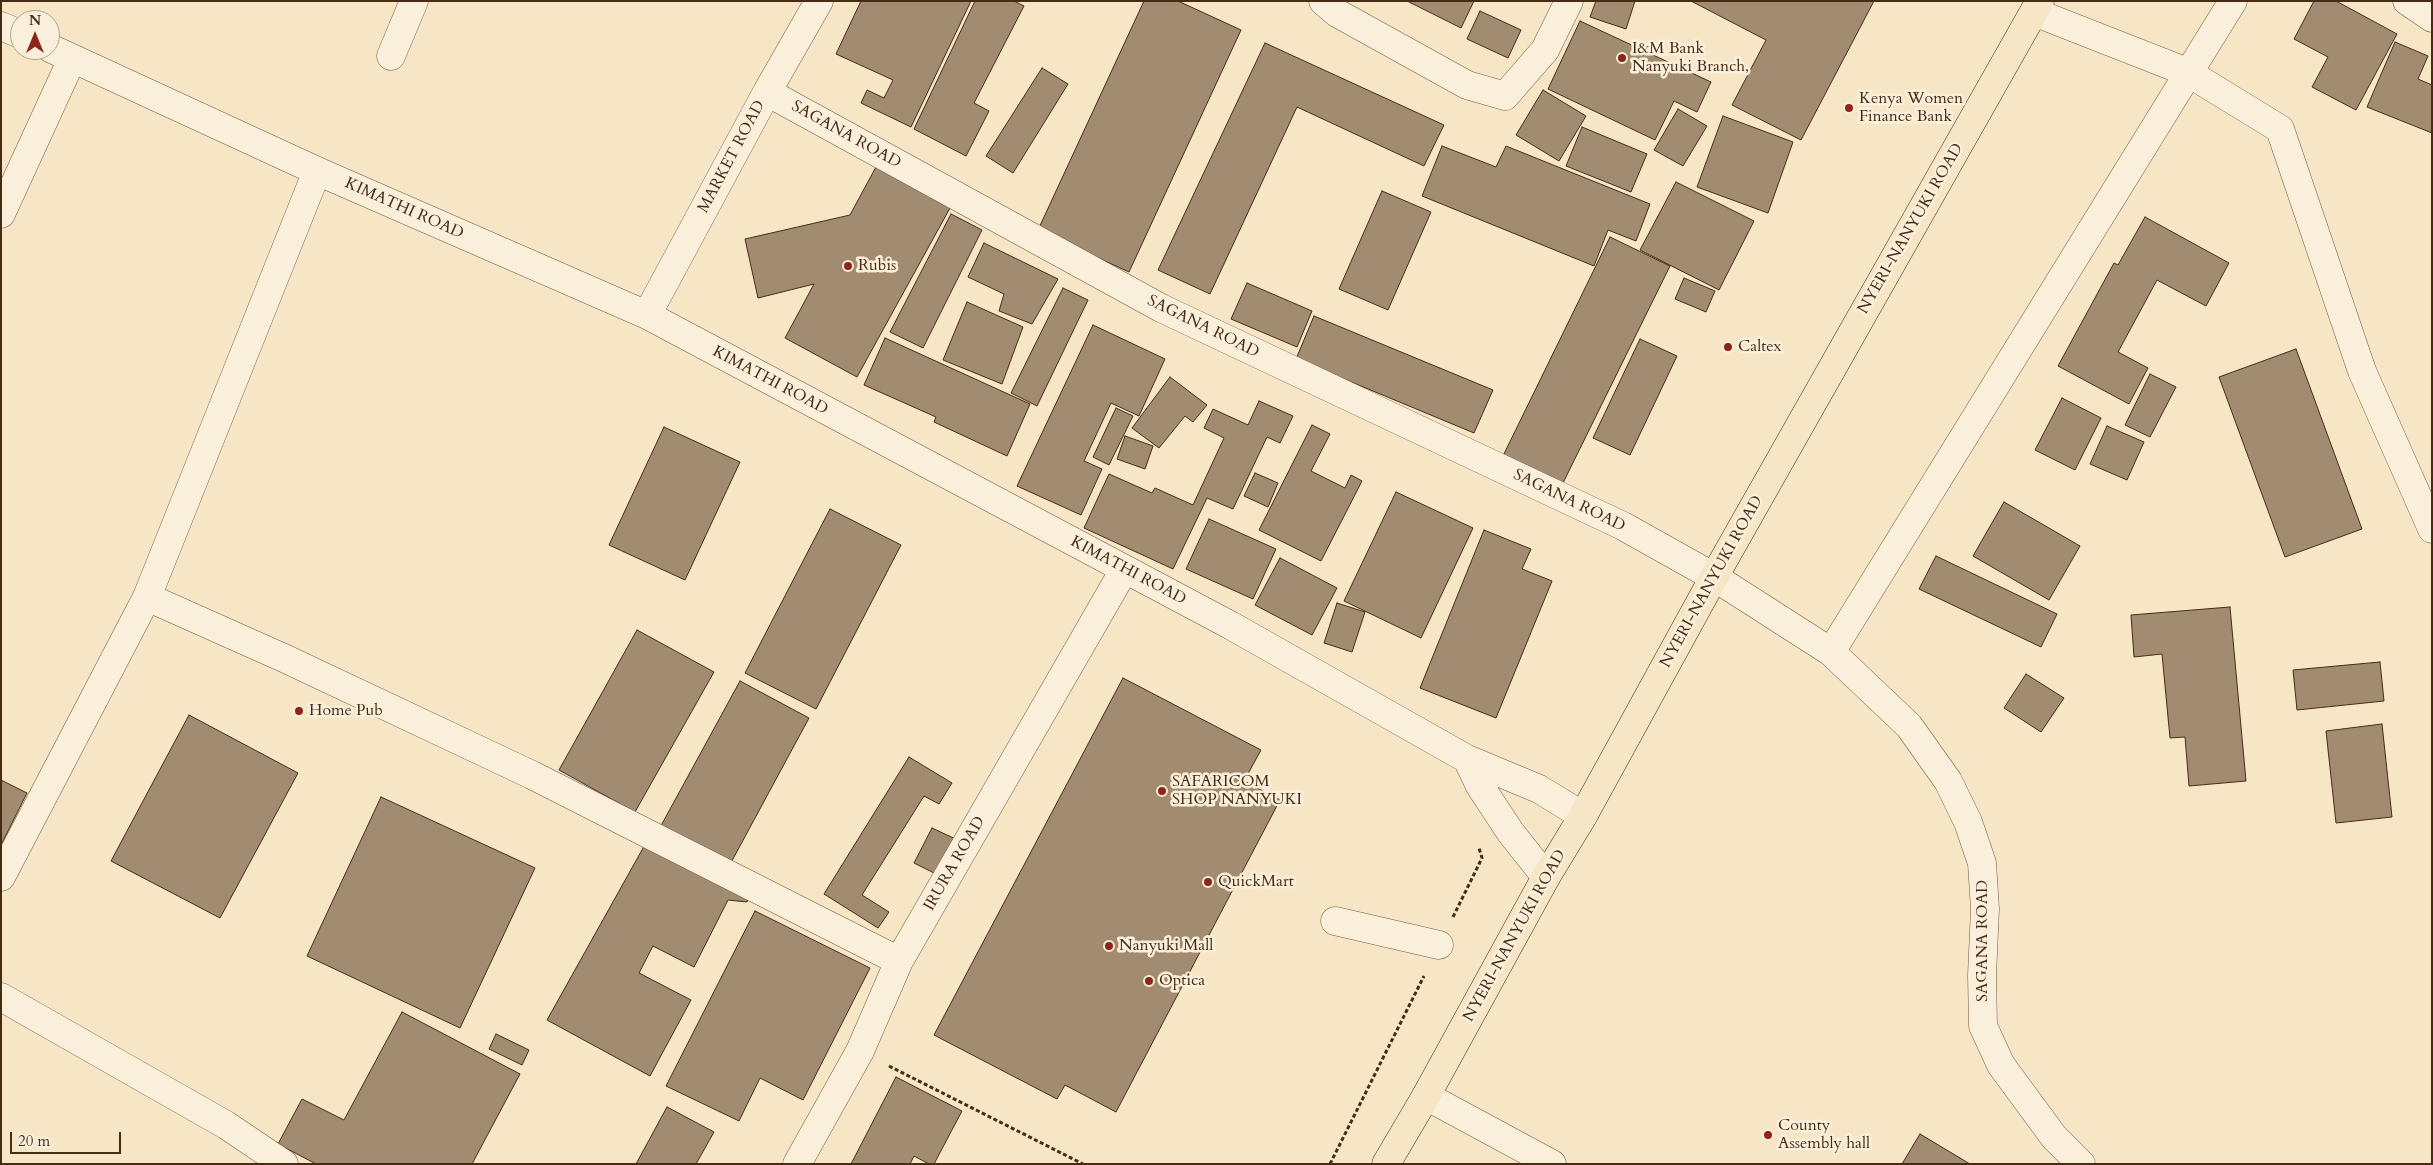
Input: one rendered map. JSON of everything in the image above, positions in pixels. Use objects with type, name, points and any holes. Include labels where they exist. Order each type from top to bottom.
[{"type":"highway","name":"NYERI-NANYUKI ROAD","points":[[1386,1164],[1426,1096],[1546,877],[1583,816],[1714,577],[2037,7]]},
{"type":"street","points":[[391,56],[414,1]]},
{"type":"street","name":"MARKET ROAD","points":[[647,315],[767,92],[819,1]]},
{"type":"street","points":[[1323,1],[1337,13],[1466,85],[1505,96],[1545,50],[1569,1]]},
{"type":"street","points":[[1830,652],[2187,72],[2233,1]]},
{"type":"street","points":[[2407,1],[2432,18]]},
{"type":"street","points":[[2037,7],[2187,72],[2280,129],[2362,371],[2432,529]]},
{"type":"street","points":[[1,214],[61,53]]},
{"type":"street","name":"KIMATHI ROAD","points":[[61,53],[317,170],[647,315],[1230,625],[1467,759],[1539,789],[1583,816]]},
{"type":"street","name":"SAGANA ROAD","points":[[767,92],[1161,308],[1623,526],[1714,577],[1830,652],[1909,726],[1948,781],[1968,822],[1982,863],[1985,909],[1982,975],[1983,1026],[2001,1065],[2054,1137],[2081,1164]]},
{"type":"street","points":[[1,877],[146,597],[317,170]]},
{"type":"street","name":"IRURA ROAD","points":[[797,1164],[860,1051],[899,961],[1124,570]]},
{"type":"street","points":[[146,597],[286,659],[532,775],[899,961]]},
{"type":"street","points":[[1467,759],[1480,786],[1511,833],[1546,877]]},
{"type":"street","points":[[1336,921],[1439,945]]},
{"type":"street","points":[[1,997],[226,1125],[284,1164]]},
{"type":"street","points":[[1426,1096],[1552,1164]]},
{"type":"path","points":[[860,1051],[1083,1164]]},
{"type":"building","points":[[861,1],[971,1],[911,127],[861,103],[867,90],[884,98],[893,80],[836,54]]},
{"type":"building","points":[[975,1],[1014,1],[1024,6],[974,103],[989,111],[966,156],[914,129]]},
{"type":"building","points":[[1144,1],[1178,1],[1241,30],[1129,272],[1038,230]]},
{"type":"building","points":[[1407,1],[1474,1],[1461,28]]},
{"type":"building","points":[[1596,1],[1635,1],[1626,29],[1590,17]]},
{"type":"building","points":[[1691,1],[1874,1],[1801,140],[1732,105],[1766,40]]},
{"type":"building","points":[[2314,1],[2336,1],[2397,34],[2356,110],[2312,87],[2328,57],[2294,39]]},
{"type":"building","points":[[1480,11],[1521,30],[1508,58],[1467,39]]},
{"type":"building","points":[[1580,21],[1711,82],[1697,112],[1674,101],[1655,140],[1548,89]]},
{"type":"building","points":[[2395,42],[2428,56],[2418,79],[2432,85],[2432,133],[2367,107]]},
{"type":"building","points":[[1265,43],[1444,125],[1424,166],[1297,107],[1210,294],[1158,270]]},
{"type":"building","points":[[1042,68],[1068,84],[1013,173],[986,156]]},
{"type":"building","points":[[1543,90],[1586,116],[1559,161],[1516,135]]},
{"type":"building","points":[[1678,109],[1707,126],[1683,166],[1654,150]]},
{"type":"building","points":[[1723,116],[1793,142],[1768,213],[1697,187]]},
{"type":"building","points":[[1582,127],[1647,154],[1631,192],[1566,166]]},
{"type":"building","points":[[1442,146],[1496,167],[1506,146],[1650,204],[1636,241],[1608,230],[1594,266],[1422,196]]},
{"type":"building","points":[[876,167],[950,208],[857,377],[785,338],[814,284],[758,298],[745,239],[850,215]]},
{"type":"building","points":[[1676,182],[1754,221],[1719,290],[1640,250]]},
{"type":"building","points":[[1382,191],[1431,212],[1388,310],[1339,289]]},
{"type":"building","points":[[951,214],[982,230],[923,348],[890,332]]},
{"type":"building","points":[[2145,217],[2229,263],[2206,306],[2157,280],[2118,352],[2148,368],[2129,404],[2058,366],[2114,263],[2118,265]]},
{"type":"building","points":[[1610,237],[1670,266],[1560,489],[1501,460]]},
{"type":"building","points":[[984,243],[1058,279],[1032,324],[999,311],[1004,294],[968,277]]},
{"type":"building","points":[[1684,278],[1715,291],[1706,312],[1675,299]]},
{"type":"building","points":[[1247,283],[1312,311],[1297,347],[1231,319]]},
{"type":"building","points":[[1063,288],[1088,300],[1037,406],[1011,393]]},
{"type":"building","points":[[967,302],[1023,327],[1002,384],[943,360]]},
{"type":"building","points":[[1314,316],[1493,390],[1474,433],[1296,359]]},
{"type":"building","points":[[1093,325],[1165,359],[1139,416],[1111,403],[1084,461],[1102,469],[1081,515],[1017,486]]},
{"type":"building","points":[[885,338],[1030,404],[1007,456],[934,422],[936,417],[864,385]]},
{"type":"building","points":[[1640,339],[1677,356],[1630,455],[1593,438]]},
{"type":"building","points":[[2296,349],[2362,529],[2285,557],[2219,377]]},
{"type":"building","points":[[2150,374],[2176,387],[2150,437],[2125,425]]},
{"type":"building","points":[[1170,377],[1207,405],[1193,422],[1185,416],[1159,448],[1132,428]]},
{"type":"building","points":[[2062,398],[2101,418],[2075,470],[2035,450]]},
{"type":"building","points":[[1259,401],[1293,416],[1280,443],[1267,437],[1233,509],[1207,498],[1173,569],[1084,528],[1109,474],[1152,493],[1155,488],[1193,505],[1224,438],[1204,428],[1213,409],[1248,425]]},
{"type":"building","points":[[1116,408],[1133,416],[1109,465],[1093,457]]},
{"type":"building","points":[[1312,425],[1330,434],[1311,471],[1345,488],[1351,475],[1362,481],[1321,561],[1259,530]]},
{"type":"building","points":[[2107,426],[2144,442],[2127,480],[2090,464]]},
{"type":"building","points":[[664,427],[740,462],[685,580],[609,545]]},
{"type":"building","points":[[1125,436],[1153,446],[1145,469],[1117,459]]},
{"type":"building","points":[[1255,473],[1278,483],[1268,507],[1244,496]]},
{"type":"building","points":[[1396,492],[1473,528],[1421,638],[1344,601]]},
{"type":"building","points":[[2004,502],[2080,546],[2049,600],[1973,556]]},
{"type":"building","points":[[830,509],[901,545],[816,709],[745,673]]},
{"type":"building","points":[[1209,519],[1276,549],[1253,599],[1186,569]]},
{"type":"building","points":[[1484,530],[1531,549],[1522,569],[1552,581],[1496,718],[1420,688]]},
{"type":"building","points":[[1936,556],[2057,614],[2041,647],[1919,589]]},
{"type":"building","points":[[1280,558],[1337,588],[1312,635],[1255,605]]},
{"type":"building","points":[[1337,603],[1365,612],[1352,652],[1324,643]]},
{"type":"building","points":[[2230,607],[2246,781],[2189,786],[2185,737],[2170,738],[2162,654],[2134,657],[2131,615]]},
{"type":"building","points":[[637,630],[714,672],[635,812],[559,770]]},
{"type":"building","points":[[2380,662],[2384,701],[2297,710],[2293,670]]},
{"type":"building","points":[[2026,674],[2064,698],[2041,732],[2004,708]]},
{"type":"building","points":[[1123,678],[1261,750],[1244,781],[1280,800],[1116,1112],[1065,1085],[1057,1099],[934,1035]]},
{"type":"building","points":[[740,681],[809,718],[727,870],[657,833]]},
{"type":"building","points":[[189,715],[298,773],[220,918],[111,861]]},
{"type":"building","points":[[2382,724],[2392,817],[2336,823],[2326,731]]},
{"type":"building","points":[[909,757],[952,783],[939,804],[924,796],[862,895],[889,912],[878,928],[824,894]]},
{"type":"building","points":[[1,780],[27,793],[1,845]]},
{"type":"building","points":[[381,797],[535,868],[460,1028],[307,956]]},
{"type":"building","points":[[932,828],[962,842],[944,878],[914,863]]},
{"type":"building","points":[[647,841],[750,891],[747,902],[728,900],[694,967],[653,946],[639,973],[691,1000],[650,1076],[547,1020]]},
{"type":"building","points":[[755,911],[870,968],[803,1100],[760,1078],[739,1121],[666,1086]]},
{"type":"building","points":[[402,1012],[520,1074],[472,1164],[316,1164],[278,1144],[302,1099],[344,1120]]},
{"type":"building","points":[[496,1034],[529,1050],[522,1065],[489,1049]]},
{"type":"building","points":[[896,1077],[962,1111],[934,1164],[929,1164],[914,1156],[910,1164],[851,1164]]},
{"type":"building","points":[[667,1107],[714,1132],[696,1164],[636,1164]]},
{"type":"building","points":[[1920,1134],[1970,1164],[1902,1164]]},
{"type":"place","name":"I&M Bank Nanyuki Branch,","points":[[1622,58]]},
{"type":"place","name":"Kenya Women Finance Bank","points":[[1849,108]]},
{"type":"place","name":"Rubis","points":[[848,266]]},
{"type":"place","name":"Caltex","points":[[1728,347]]},
{"type":"place","name":"Home Pub","points":[[299,711]]},
{"type":"place","name":"SAFARICOM SHOP NANYUKI","points":[[1162,791]]},
{"type":"place","name":"QuickMart","points":[[1208,882]]},
{"type":"place","name":"Nanyuki Mall","points":[[1109,946]]},
{"type":"place","name":"Optica","points":[[1149,981]]},
{"type":"place","name":"County Assembly hall","points":[[1768,1135]]}]
